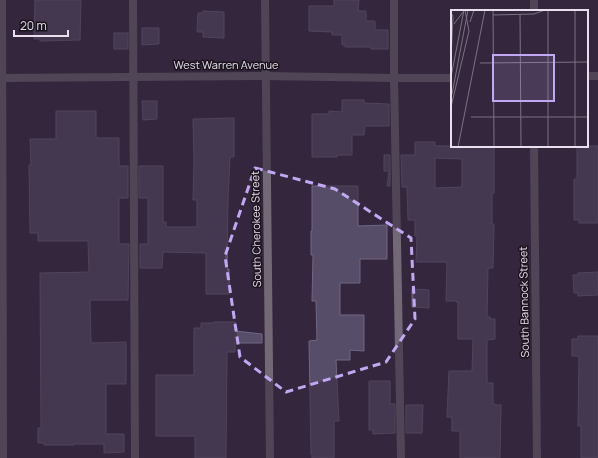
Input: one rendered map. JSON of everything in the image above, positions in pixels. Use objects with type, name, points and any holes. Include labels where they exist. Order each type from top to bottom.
[{"type":"street","points":[[2,0],[1,279],[3,458]]},
{"type":"street","points":[[133,0],[135,458]]},
{"type":"street","name":"South Cherokee Street","points":[[265,0],[270,458]]},
{"type":"street","points":[[394,0],[401,458]]},
{"type":"street","name":"West Warren Avenue","points":[[1,78],[265,76],[451,78]]},
{"type":"street","name":"South Bannock Street","points":[[534,147],[537,458]]},
{"type":"highlighted area","points":[[255,168],[335,189],[411,238],[415,319],[386,362],[286,392],[240,357],[225,256]]},
{"type":"building","points":[[35,0],[81,0],[80,40],[40,41],[40,39],[34,39]]},
{"type":"building","points":[[334,0],[359,0],[358,11],[366,11],[366,21],[375,21],[375,30],[388,30],[388,49],[371,49],[371,47],[345,47],[345,45],[342,45],[342,35],[332,35],[332,32],[309,31],[309,6],[334,6]]},
{"type":"building","points":[[203,11],[224,12],[224,38],[203,37],[203,32],[197,32],[198,13],[203,13]]},
{"type":"building","points":[[142,28],[159,28],[159,44],[142,45]]},
{"type":"building","points":[[114,33],[128,33],[128,49],[114,49]]},
{"type":"building","points":[[342,100],[364,100],[364,103],[389,104],[389,126],[365,126],[364,135],[352,135],[352,155],[337,155],[337,157],[312,157],[312,114],[329,114],[329,111],[342,112]]},
{"type":"building","points":[[142,101],[157,101],[157,119],[143,120]]},
{"type":"building","points":[[56,111],[96,111],[96,138],[119,138],[119,166],[128,166],[128,198],[119,198],[119,244],[129,244],[128,300],[90,300],[91,343],[126,342],[126,384],[106,384],[106,434],[124,434],[124,452],[104,453],[104,444],[44,445],[44,443],[38,443],[38,428],[41,428],[40,273],[89,272],[88,241],[38,241],[38,233],[30,233],[30,139],[56,139]]},
{"type":"building","points":[[234,118],[234,157],[230,157],[228,201],[227,269],[229,269],[229,294],[206,294],[206,253],[163,252],[162,268],[140,268],[140,244],[148,244],[148,198],[139,198],[139,166],[163,166],[163,222],[166,222],[166,227],[197,227],[197,200],[193,200],[193,119]]},
{"type":"building","points":[[415,142],[435,142],[435,146],[494,147],[494,193],[492,193],[492,224],[494,224],[493,268],[488,268],[487,317],[490,317],[490,319],[495,319],[495,339],[487,340],[487,383],[493,383],[493,404],[501,405],[500,458],[460,458],[460,431],[452,431],[452,417],[447,417],[449,371],[472,371],[473,339],[458,339],[458,302],[446,301],[447,262],[416,262],[417,236],[415,236],[415,220],[408,220],[407,187],[402,187],[401,155],[415,155]],"holes":[[[435,158],[462,159],[462,187],[435,188]]]},
{"type":"building","points":[[598,146],[598,223],[579,223],[579,220],[574,220],[574,179],[577,179],[577,147]]},
{"type":"building","points":[[384,155],[390,155],[390,186],[387,186],[389,171],[384,171]]},
{"type":"building","points":[[312,186],[358,186],[358,226],[387,225],[387,259],[360,259],[360,283],[340,283],[340,315],[364,315],[364,351],[350,350],[350,360],[336,360],[339,421],[334,421],[334,458],[312,458],[311,454],[309,341],[317,340],[316,301],[312,301]]},
{"type":"building","points":[[598,272],[598,295],[578,296],[578,293],[574,293],[573,275],[578,275],[578,273]]},
{"type":"building","points":[[412,289],[429,290],[429,308],[412,307]]},
{"type":"building","points":[[235,322],[235,331],[262,334],[262,343],[235,343],[235,352],[227,352],[226,458],[195,458],[195,436],[156,436],[156,375],[194,375],[194,328],[201,328],[201,323]]},
{"type":"building","points":[[578,336],[598,336],[598,458],[581,458],[581,426],[578,426],[579,358],[578,356],[572,356],[572,339],[578,339]]},
{"type":"building","points":[[369,381],[390,381],[390,404],[395,404],[395,433],[373,434],[373,430],[369,430]]},
{"type":"building","points":[[406,405],[423,405],[422,433],[406,433]]}]
